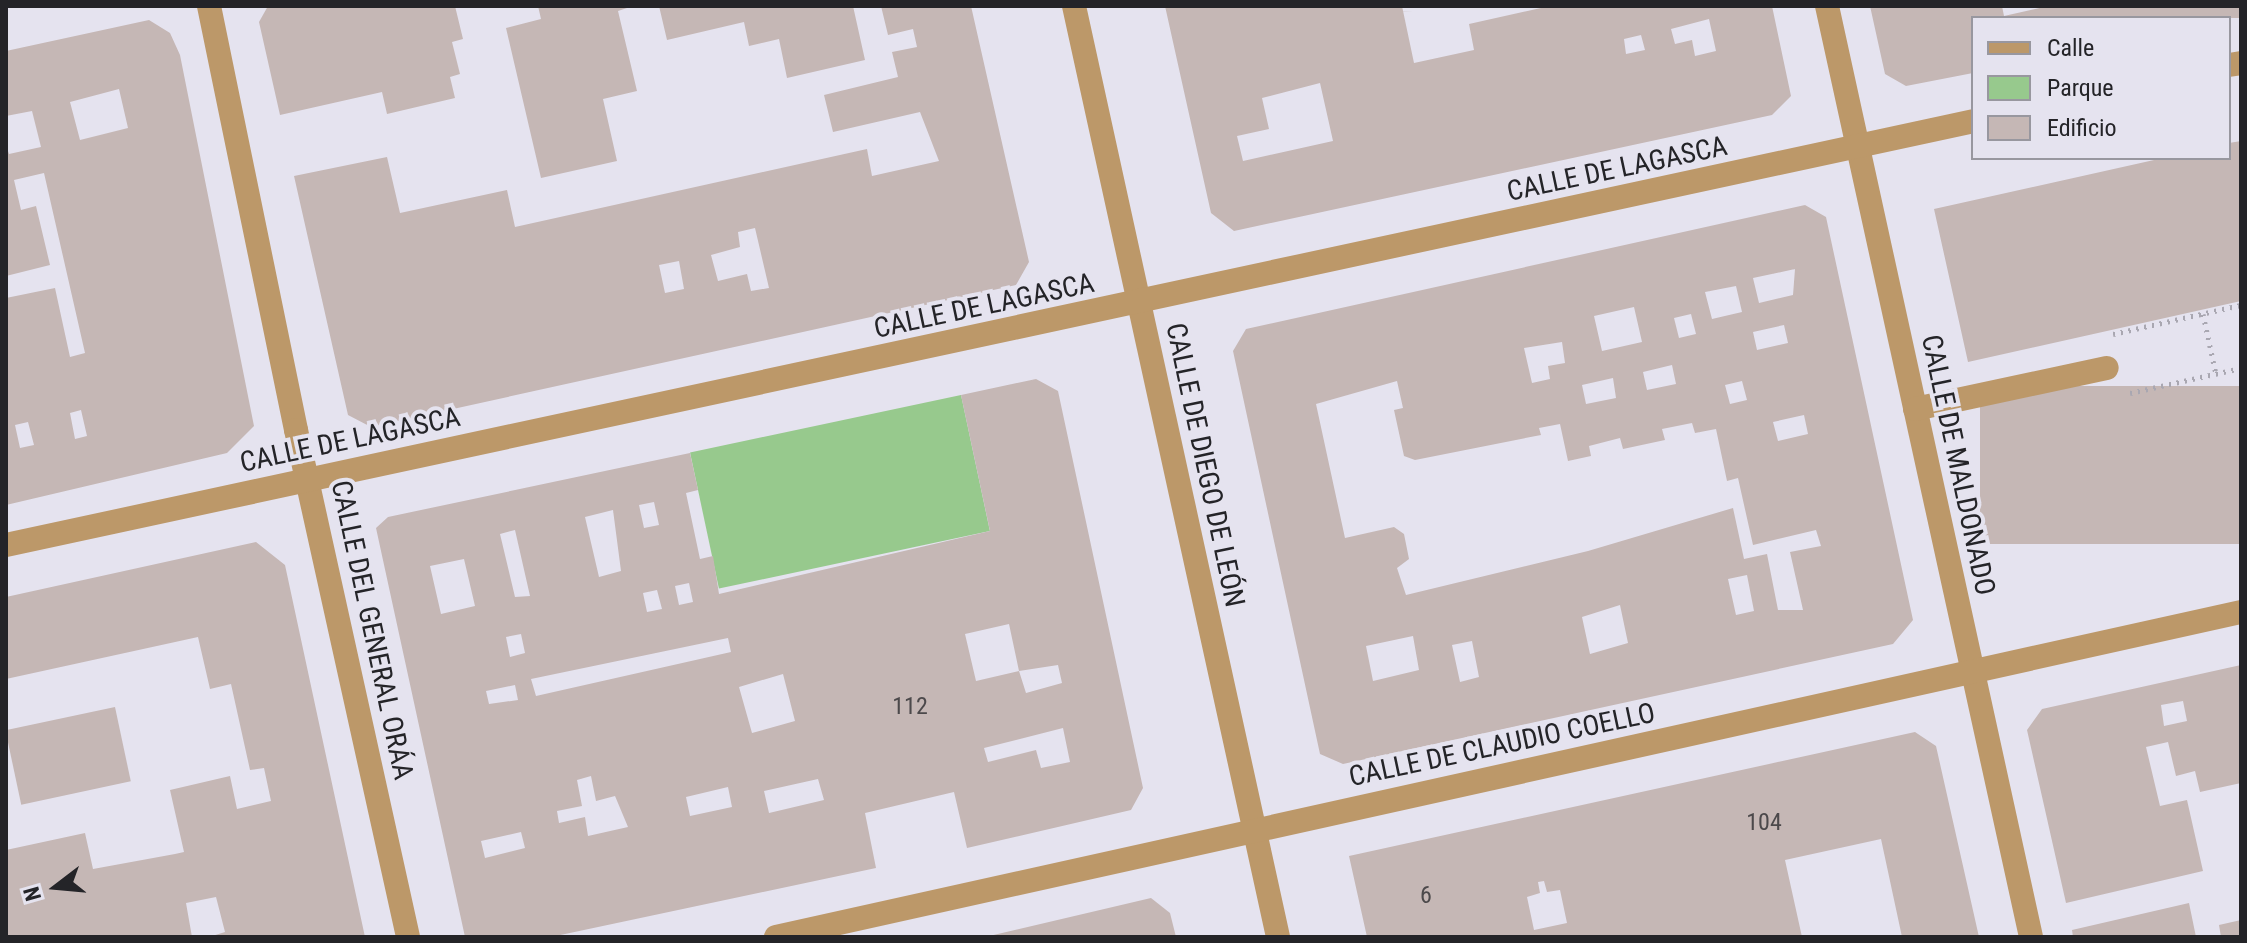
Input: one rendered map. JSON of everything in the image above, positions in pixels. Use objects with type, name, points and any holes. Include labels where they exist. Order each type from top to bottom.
[{"type":"street","name":"CALLE DEL GENERAL ORÁA","points":[[209,6],[408,937]]},
{"type":"street","name":"CALLE DE DIEGO DE LEÓN","points":[[1074,6],[1278,937]]},
{"type":"street","name":"CALLE DE MALDONADO","points":[[1827,6],[2031,937]]},
{"type":"street","name":"CALLE DE LAGASCA","points":[[6,545],[1140,304],[1971,121]]},
{"type":"street","points":[[1915,409],[2107,368]]},
{"type":"street","name":"CALLE DE CLAUDIO COELLO","points":[[776,937],[2241,612]]},
{"type":"path","points":[[2203,314],[2216,374]]},
{"type":"green space","points":[[961,395],[990,531],[719,589],[690,453]]},
{"type":"building","points":[[268,6],[455,6],[463,39],[452,42],[460,74],[450,77],[455,98],[387,114],[382,92],[280,115],[259,22]]},
{"type":"building","points":[[538,6],[633,6],[618,11],[637,91],[603,99],[617,161],[541,178],[506,28],[541,19]]},
{"type":"building","points":[[659,6],[853,6],[865,60],[787,78],[779,39],[749,46],[744,22],[667,40]]},
{"type":"building","points":[[881,6],[971,6],[1029,262],[1016,285],[371,427],[348,415],[294,176],[387,157],[400,213],[507,190],[515,227],[867,149],[872,176],[939,161],[920,112],[833,132],[824,95],[898,77],[892,52],[917,47],[913,29],[888,35]],"holes":[[[755,228],[769,288],[751,291],[747,274],[718,281],[711,255],[740,247],[738,232]],[[679,261],[684,289],[665,293],[659,265]]]},
{"type":"building","points":[[1165,6],[1402,6],[1414,63],[1474,50],[1469,24],[1550,6],[1772,6],[1791,96],[1772,115],[1234,231],[1211,213]],"holes":[[[1709,19],[1716,51],[1695,56],[1692,40],[1675,44],[1671,29]],[[1641,35],[1645,50],[1626,54],[1624,39]],[[1320,83],[1333,141],[1243,161],[1237,136],[1269,129],[1262,98]]]},
{"type":"building","points":[[1870,6],[2002,6],[2004,16],[1971,16],[1971,73],[1906,86],[1885,74]]},
{"type":"building","points":[[2048,6],[2241,6],[2241,18],[2004,16]]},
{"type":"building","points":[[149,20],[170,33],[180,55],[254,426],[227,453],[6,505],[6,298],[55,288],[70,357],[85,353],[44,173],[14,180],[21,210],[36,206],[50,265],[6,276],[6,145],[9,154],[41,147],[32,111],[6,116],[6,51]],"holes":[[[119,89],[128,128],[80,140],[70,102]],[[81,410],[87,436],[75,439],[70,413]],[[28,422],[34,445],[20,448],[15,425]]]},
{"type":"building","points":[[2241,141],[2241,301],[1968,362],[1934,209],[2154,160],[2231,160],[2231,143]]},
{"type":"building","points":[[1805,205],[1826,217],[1913,620],[1893,644],[1343,764],[1320,754],[1233,351],[1246,329]],"holes":[[[1795,269],[1793,295],[1759,303],[1753,278]],[[1736,286],[1742,312],[1712,319],[1705,292]],[[1634,307],[1642,342],[1602,351],[1594,316]],[[1691,314],[1696,334],[1679,338],[1674,318]],[[1784,325],[1788,343],[1757,350],[1753,332]],[[1562,342],[1565,363],[1548,366],[1550,379],[1532,383],[1524,348]],[[1672,365],[1676,384],[1647,390],[1643,372]],[[1613,378],[1616,398],[1586,404],[1582,385]],[[1397,381],[1403,408],[1394,410],[1404,456],[1415,460],[1541,435],[1539,428],[1560,424],[1568,461],[1591,456],[1589,446],[1620,438],[1623,449],[1665,440],[1662,429],[1692,423],[1695,433],[1716,429],[1727,481],[1738,478],[1753,545],[1816,530],[1821,546],[1790,552],[1803,610],[1778,610],[1767,554],[1744,559],[1733,508],[1588,551],[1406,595],[1397,568],[1409,559],[1404,534],[1394,527],[1345,538],[1316,404]],[[1742,381],[1747,400],[1730,404],[1725,385]],[[1804,415],[1808,434],[1778,441],[1773,422]],[[1747,575],[1754,611],[1736,615],[1728,579]],[[1620,605],[1628,643],[1590,654],[1582,617]],[[1413,636],[1419,670],[1373,681],[1366,646]],[[1472,641],[1479,677],[1460,682],[1452,645]]]},
{"type":"building","points":[[1036,379],[1058,391],[1143,788],[1131,810],[967,848],[954,792],[865,813],[876,868],[551,937],[465,937],[376,528],[388,517],[690,453],[698,490],[686,493],[700,559],[713,556],[719,594],[990,531],[961,395]],"holes":[[[654,502],[659,525],[644,528],[639,505]],[[613,510],[621,571],[599,577],[585,517]],[[515,530],[530,596],[515,597],[500,534]],[[464,559],[475,606],[441,614],[430,566]],[[689,583],[693,602],[679,605],[675,586]],[[657,590],[662,609],[647,612],[643,593]],[[1009,624],[1019,671],[976,681],[965,634]],[[521,634],[525,653],[510,657],[506,637]],[[728,638],[731,652],[536,696],[531,679]],[[1058,665],[1062,683],[1026,693],[1019,671]],[[783,674],[795,721],[752,733],[739,687]],[[515,685],[518,700],[489,704],[486,691]],[[1063,728],[1070,762],[1041,768],[1036,750],[988,762],[984,748]],[[591,776],[596,801],[615,796],[628,827],[588,836],[585,817],[559,823],[557,811],[582,806],[577,780]],[[818,779],[824,800],[769,813],[764,791]],[[728,787],[732,807],[690,816],[686,797]],[[521,832],[525,848],[485,858],[481,841]]]},
{"type":"building","points":[[1980,386],[2241,386],[2241,544],[1980,544]]},
{"type":"building","points":[[256,542],[285,565],[365,937],[209,937],[225,932],[216,897],[186,903],[192,937],[6,937],[6,850],[85,833],[93,869],[175,854],[184,852],[170,790],[230,776],[237,809],[271,801],[264,768],[250,770],[231,684],[210,689],[198,637],[6,679],[6,597]]},
{"type":"building","points":[[2241,665],[2241,783],[2200,792],[2195,771],[2176,776],[2168,742],[2146,747],[2160,806],[2187,800],[2203,871],[2066,903],[2027,730],[2042,709]],"holes":[[[2183,701],[2187,721],[2164,726],[2161,705]]]},
{"type":"building","points":[[115,707],[131,781],[21,805],[6,730]]},
{"type":"building","points":[[1915,732],[1936,746],[1979,937],[1902,937],[1881,839],[1785,860],[1802,937],[1367,937],[1349,856]],"holes":[[[1544,881],[1547,892],[1560,890],[1567,923],[1534,930],[1527,897],[1540,893],[1538,882]]]},
{"type":"building","points":[[1151,898],[1170,913],[1176,937],[985,937]]},
{"type":"building","points":[[2189,903],[2196,937],[2073,937],[2072,930]]},
{"type":"building","points":[[2241,920],[2241,937],[2221,937],[2219,925]]}]
